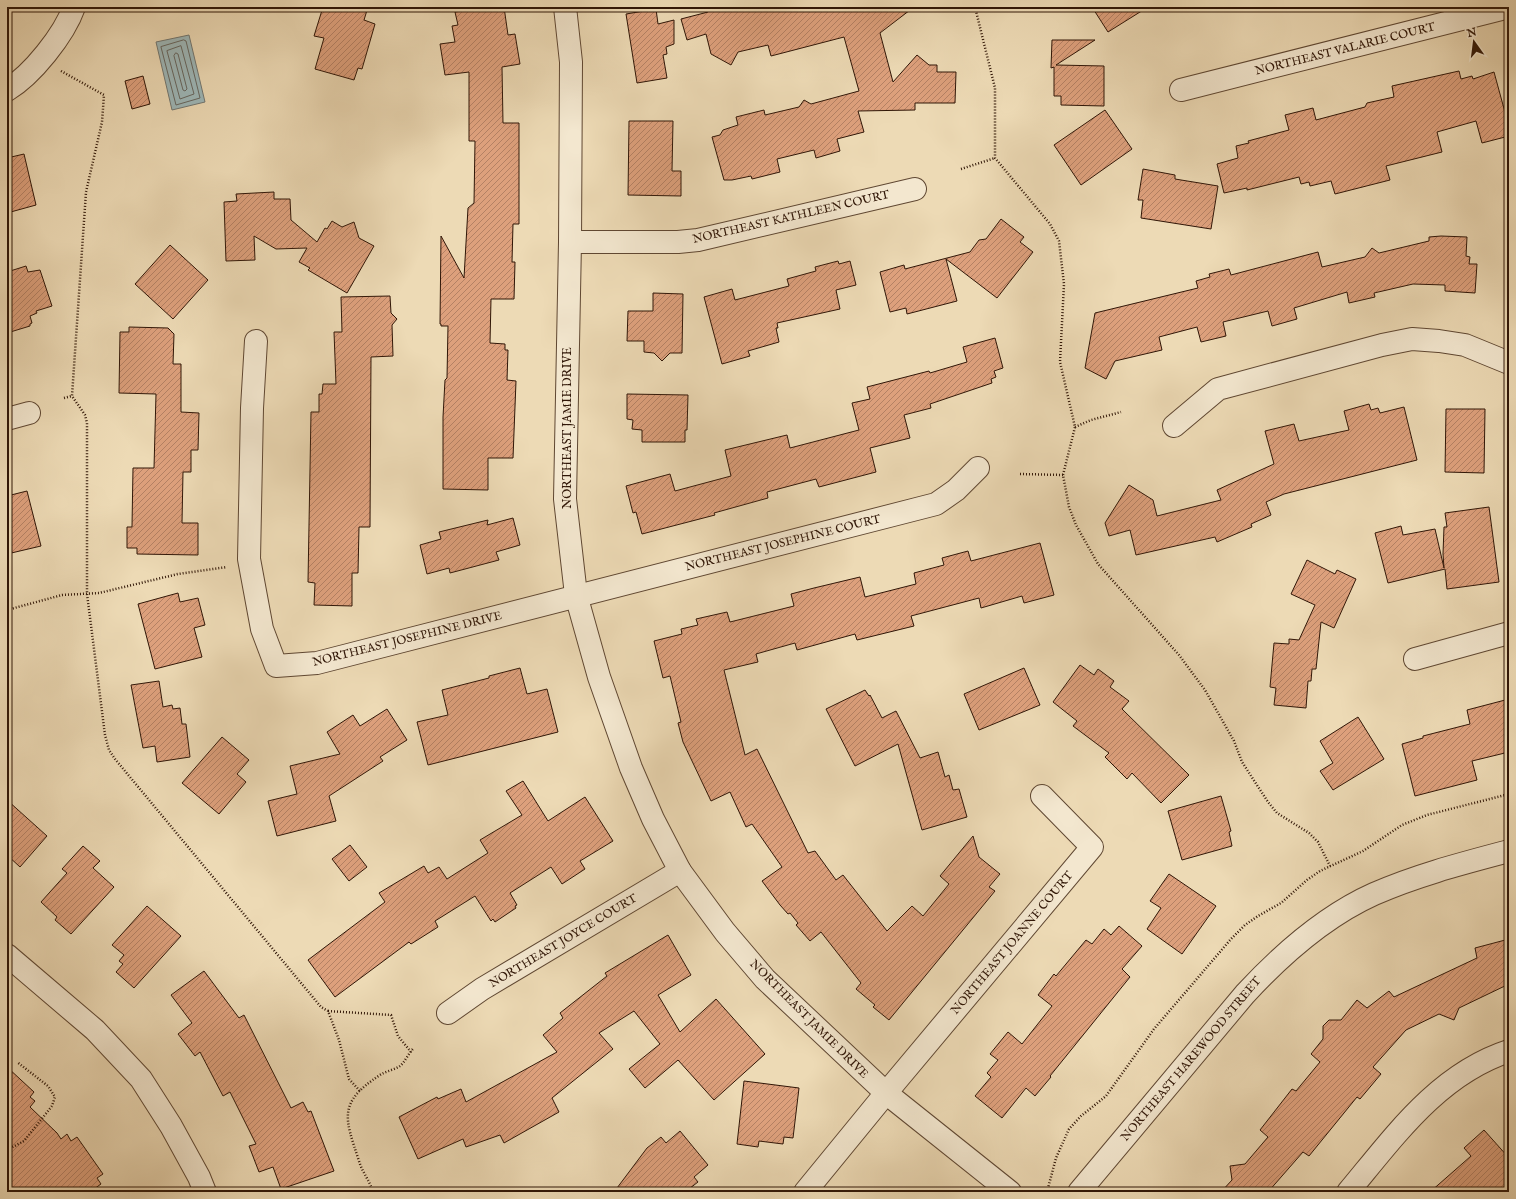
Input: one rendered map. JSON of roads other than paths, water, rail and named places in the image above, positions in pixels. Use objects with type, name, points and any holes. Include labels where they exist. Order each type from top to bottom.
[{"type":"street","points":[[7,90],[16,84],[40,59],[58,36],[74,7]]},
{"type":"street","name":"NORTHEAST JAMIE DRIVE","points":[[565,7],[571,62],[570,242],[565,499],[576,595],[599,677],[631,768],[653,819],[680,871],[725,932],[765,979],[886,1093],[1010,1192]]},
{"type":"street","name":"NORTHEAST VALARIE COURT","points":[[1181,90],[1509,7]]},
{"type":"street","name":"NORTHEAST KATHLEEN COURT","points":[[570,242],[678,242],[704,239],[915,188]]},
{"type":"street","points":[[1174,426],[1218,389],[1382,345],[1412,340],[1439,341],[1465,345],[1509,363]]},
{"type":"street","name":"NORTHEAST JOSEPHINE DRIVE","points":[[256,341],[252,416],[248,559],[262,629],[276,666],[317,663],[576,595]]},
{"type":"street","points":[[7,419],[29,413]]},
{"type":"street","name":"NORTHEAST JOSEPHINE COURT","points":[[576,595],[936,504],[956,490],[978,468]]},
{"type":"street","points":[[1415,659],[1509,633]]},
{"type":"street","name":"NORTHEAST JOANNE COURT","points":[[886,1093],[1092,847],[1042,796]]},
{"type":"street","name":"NORTHEAST HAREWOOD STREET","points":[[1079,1192],[1244,994],[1261,975],[1303,940],[1326,922],[1373,895],[1432,873],[1509,851]]},
{"type":"street","name":"NORTHEAST JOYCE COURT","points":[[448,1013],[482,989],[680,871]]},
{"type":"street","points":[[7,955],[95,1030],[141,1079],[171,1126],[199,1177],[205,1192]]},
{"type":"street","points":[[1348,1192],[1398,1132],[1436,1092],[1468,1070],[1509,1051]]},
{"type":"street","points":[[805,1192],[886,1093]]},
{"type":"water","points":[[189,35],[205,102],[172,110],[156,42]]}]
